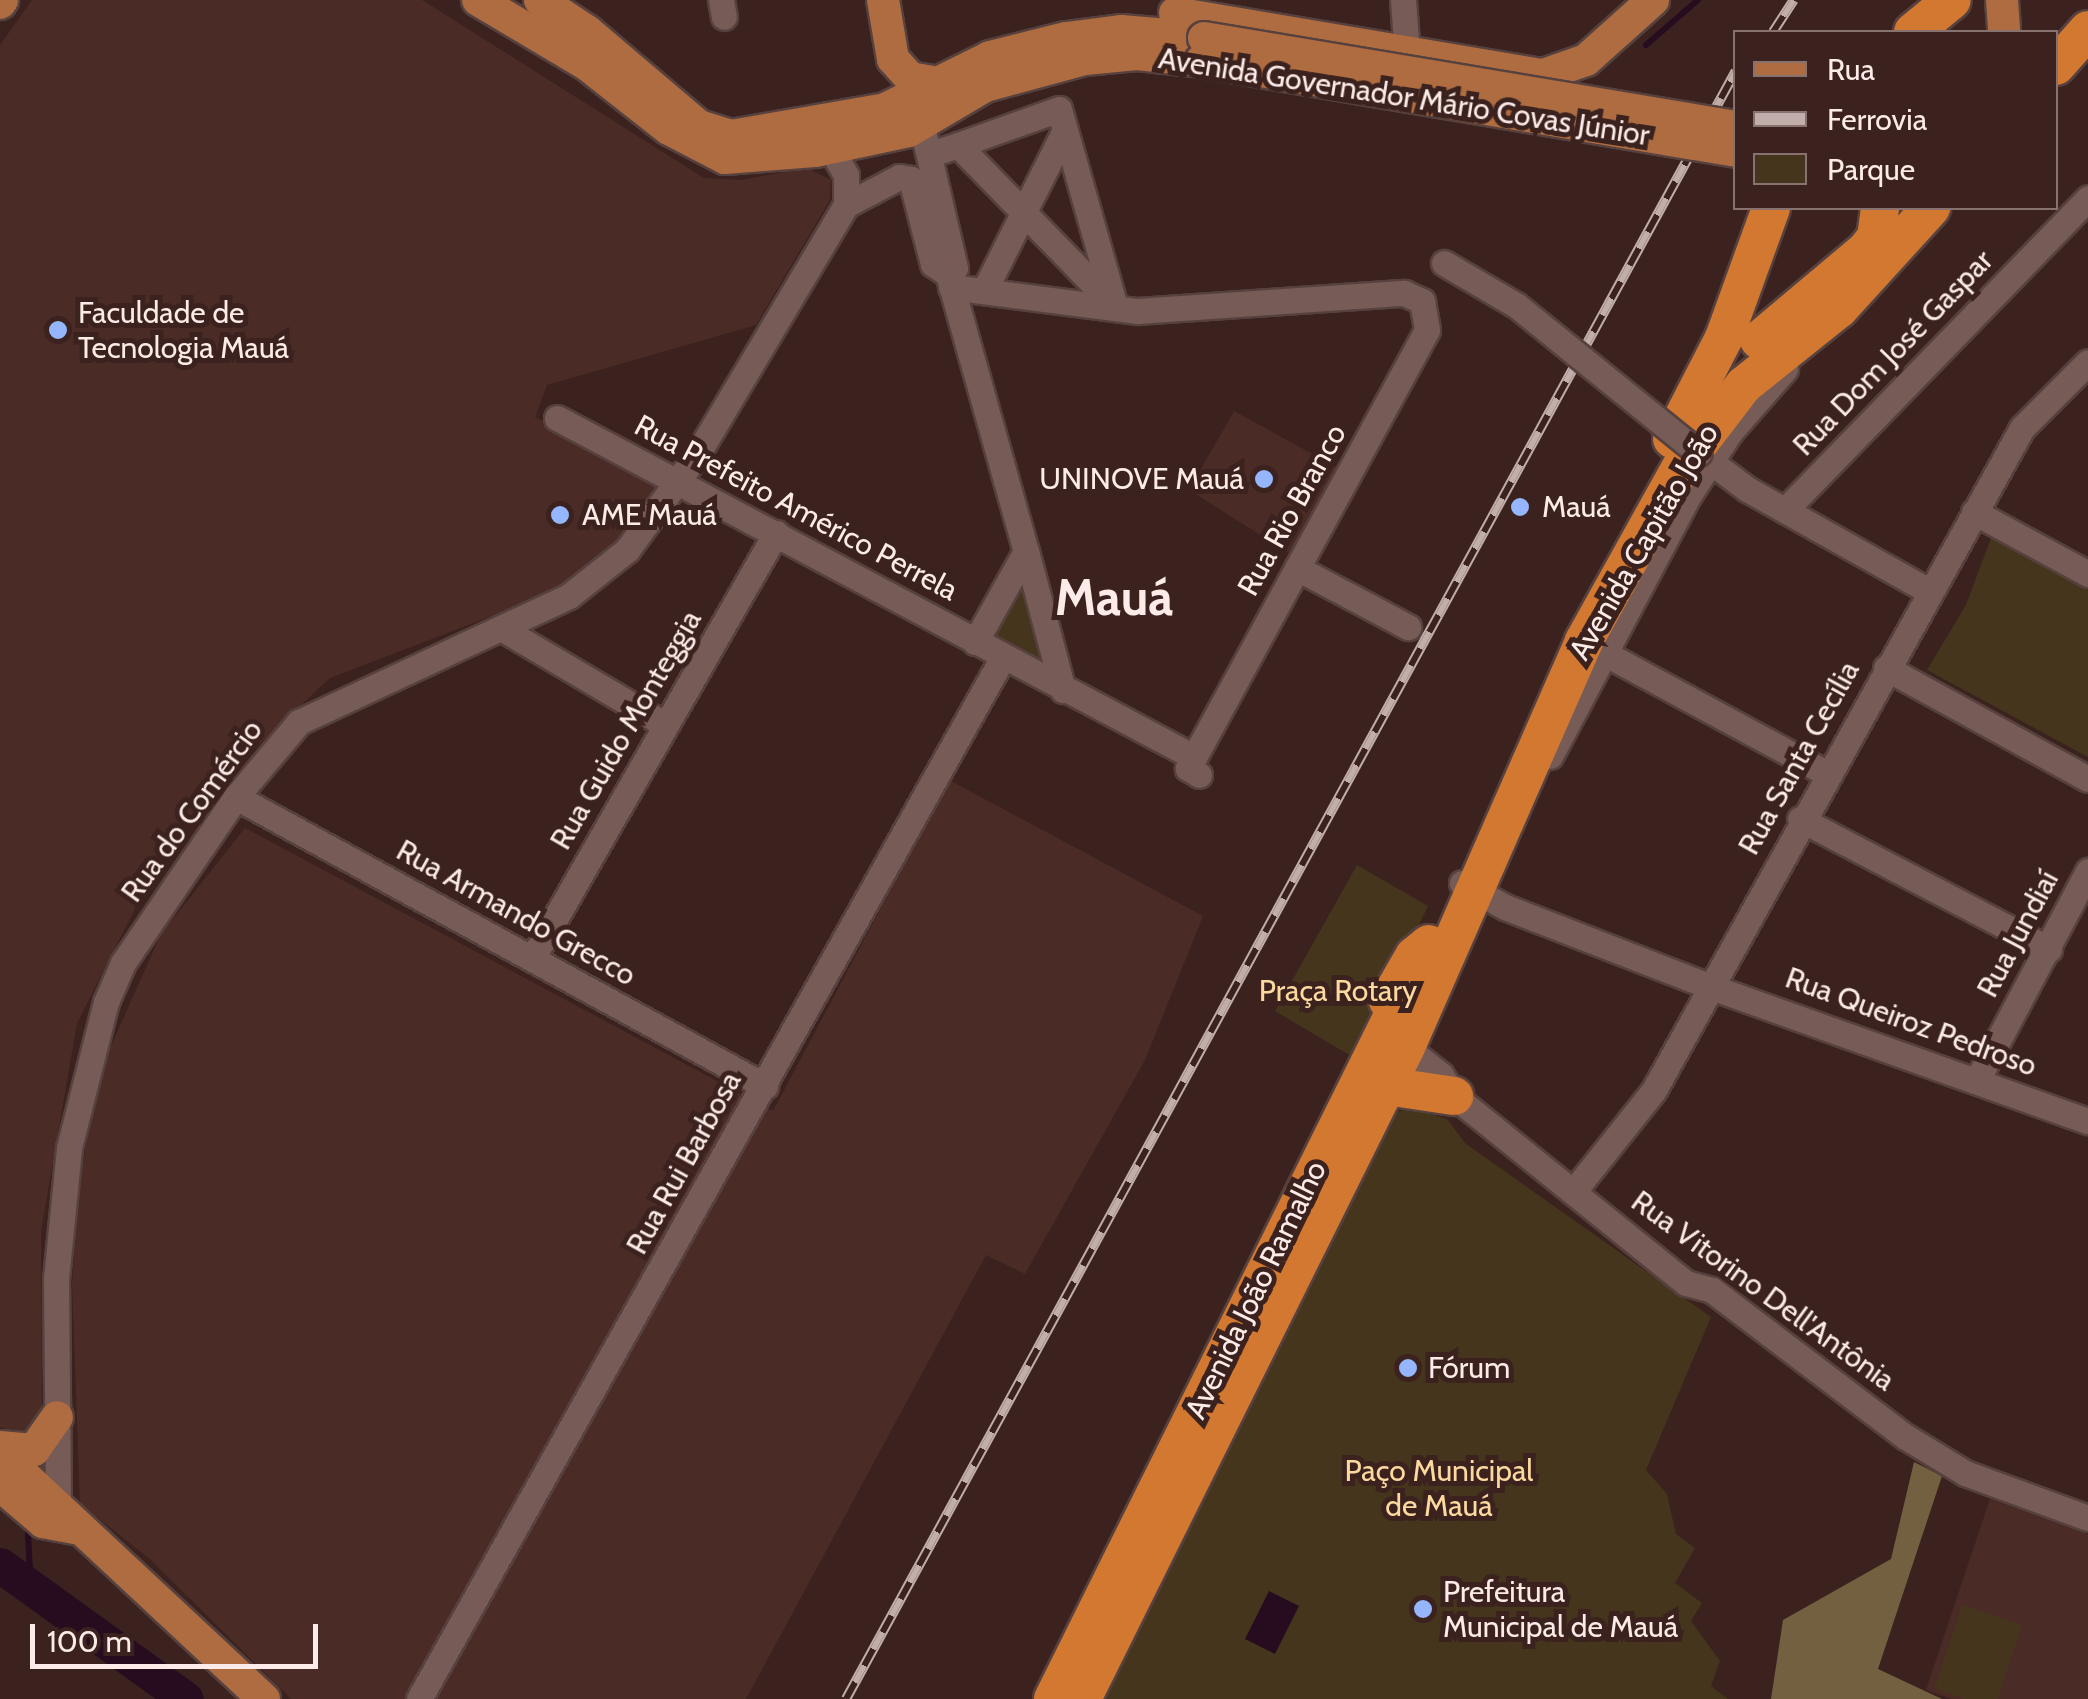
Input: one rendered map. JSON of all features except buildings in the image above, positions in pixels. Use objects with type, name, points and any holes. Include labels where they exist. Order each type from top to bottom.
[{"type":"highway","points":[[1916,30],[1952,0]]},
{"type":"highway","points":[[2058,64],[2087,30]]},
{"type":"highway","name":"Avenida Capitão João","points":[[1469,886],[1559,648],[1689,414],[1770,210]]},
{"type":"highway","points":[[1689,414],[1755,343],[1867,249],[1876,237],[1880,210]]},
{"type":"highway","name":"Avenida Capitão João","points":[[1469,886],[1521,791],[1584,641],[1697,441],[1744,385],[1839,308],[1929,210]]},
{"type":"highway","name":"Avenida João Ramalho","points":[[1082,1699],[1388,1086],[1396,1039],[1430,944],[1469,886]]},
{"type":"highway","name":"Avenida João Ramalho","points":[[1053,1699],[1396,1039],[1469,886]]},
{"type":"highway","points":[[1388,1086],[1454,1096]]},
{"type":"main road","name":"Avenida Governador Mário Covas Júnior","points":[[478,0],[532,8],[712,133],[730,136],[865,115],[990,58],[1066,38],[1120,32],[1733,150]]},
{"type":"main road","points":[[883,0],[893,59],[910,78],[939,84]]},
{"type":"main road","points":[[1066,38],[1143,10],[1543,74],[1586,60],[1653,0]]},
{"type":"main road","points":[[2002,0],[2004,30]]},
{"type":"main road","name":"Avenida Governador Mário Covas Júnior","points":[[532,8],[700,149],[757,159],[831,149],[938,144],[985,86],[1085,59],[1202,49],[1733,128]]},
{"type":"main road","points":[[0,1450],[34,1450],[57,1417]]},
{"type":"main road","points":[[0,1450],[58,1518]]},
{"type":"main road","points":[[0,1485],[58,1518],[194,1627],[264,1699]]},
{"type":"street","points":[[1402,0],[1407,54]]},
{"type":"street","points":[[938,144],[1059,109],[1072,132],[1099,214],[1115,307]]},
{"type":"street","points":[[984,291],[1024,212],[1072,132]]},
{"type":"street","points":[[938,144],[1024,212],[1115,307]]},
{"type":"street","points":[[938,144],[956,257],[950,280],[1064,690]]},
{"type":"street","points":[[938,144],[984,291]]},
{"type":"street","points":[[831,149],[846,176],[846,205],[898,177],[911,179],[933,264],[950,280],[984,291],[1115,307]]},
{"type":"street","name":"Rua Dom José Gaspar","points":[[1785,510],[2088,198]]},
{"type":"street","name":"Rua do Comércio","points":[[58,1518],[56,1279],[69,1148],[106,1002],[123,963],[236,797],[299,722],[501,628],[597,578],[680,480],[846,205]]},
{"type":"street","points":[[1444,263],[1516,305],[1747,489],[1930,591]]},
{"type":"street","name":"Rua Rio Branco","points":[[1115,307],[1173,311],[1414,297],[1426,308],[1427,330],[1297,568],[1197,766]]},
{"type":"street","points":[[1521,791],[1554,753],[1704,458],[1839,308]]},
{"type":"street","name":"Rua Santa Cecília","points":[[1573,1192],[1654,1090],[1800,819],[2022,428],[2088,362]]},
{"type":"street","name":"Rua Prefeito Américo Perrela","points":[[557,418],[680,480],[1197,766]]},
{"type":"street","points":[[1974,512],[2088,574]]},
{"type":"street","name":"Rua Guido Monteggia","points":[[532,959],[776,533]]},
{"type":"street","points":[[976,642],[1026,550]]},
{"type":"street","points":[[1297,568],[1408,628]]},
{"type":"street","points":[[501,628],[666,725]]},
{"type":"street","points":[[1606,654],[1826,773]]},
{"type":"street","name":"Rua Rui Barbosa","points":[[419,1699],[1003,657]]},
{"type":"street","points":[[1886,668],[2088,779]]},
{"type":"street","name":"Rua Armando Grecco","points":[[236,797],[764,1086]]},
{"type":"street","points":[[1800,819],[2049,949]]},
{"type":"street","name":"Rua Jundiaí","points":[[1977,1080],[2088,872]]},
{"type":"street","name":"Rua Queiroz Pedroso","points":[[1469,886],[1505,907],[1711,987],[2088,1121]]},
{"type":"street","name":"Rua Vitorino Dell'Antônia","points":[[1396,1039],[1441,1075],[1454,1096],[1686,1283],[1712,1290],[1936,1457],[2088,1518]]},
{"type":"shaded area","points":[[32,0],[422,0],[704,178],[740,180],[807,168],[831,180],[830,200],[756,325],[547,385],[535,417],[656,482],[653,502],[603,559],[575,584],[330,678],[210,791],[165,850],[77,1023],[41,1231],[42,1406],[40,1420],[26,1434],[0,1427],[0,45]]},
{"type":"shaded area","name":"UNINOVE Mauá","points":[[1234,411],[1338,468],[1289,553],[1189,490]]},
{"type":"shaded area","points":[[949,780],[1203,916],[1145,1060],[1025,1274],[986,1255],[746,1699],[291,1699],[150,1559],[80,1504],[72,1283],[80,1175],[102,1066],[161,934],[245,828],[773,1111]]},
{"type":"shaded area","points":[[1914,1462],[1942,1476],[1878,1669],[1942,1699],[1771,1699],[1783,1620],[1891,1559]]},
{"type":"shaded area","points":[[1990,1499],[2088,1534],[2088,1699],[1951,1699],[1926,1690]]},
{"type":"shaded area","points":[[1269,1591],[1299,1606],[1275,1654],[1245,1639]]},
{"type":"green space","points":[[1991,538],[2088,588],[2088,757],[1927,670],[1966,605]]},
{"type":"green space","points":[[1024,560],[1055,681],[982,641]]},
{"type":"green space","name":"Praça Rotary","points":[[1357,865],[1428,906],[1356,1059],[1275,1011]]},
{"type":"green space","name":"Paço Municipal de Mauá","points":[[1410,1108],[1447,1119],[1466,1144],[1711,1317],[1646,1470],[1667,1494],[1676,1534],[1695,1548],[1675,1583],[1702,1603],[1691,1621],[1720,1661],[1711,1686],[1728,1699],[1098,1699],[1395,1113]]},
{"type":"green space","points":[[1962,1605],[2022,1625],[1998,1699],[1964,1699],[1935,1688]]},
{"type":"waterway","points":[[1646,45],[1698,0]]},
{"type":"waterway","points":[[28,1534],[30,1568],[43,1597]]},
{"type":"waterway","points":[[0,1565],[186,1699]]},
{"type":"railway","points":[[1774,30],[1794,0]]},
{"type":"railway","points":[[846,1699],[1733,76]]},
{"type":"place","name":"Faculdade de Tecnologia Mauá","points":[[58,330]]},
{"type":"place","name":"UNINOVE Mauá","points":[[1264,479]]},
{"type":"place","name":"Mauá","points":[[1520,507]]},
{"type":"place","name":"AME Mauá","points":[[560,515]]},
{"type":"place","name":"Fórum","points":[[1408,1368]]},
{"type":"place","name":"Prefeitura Municipal de Mauá","points":[[1423,1609]]},
{"type":"district","name":"Mauá","points":[[1114,598]]}]
